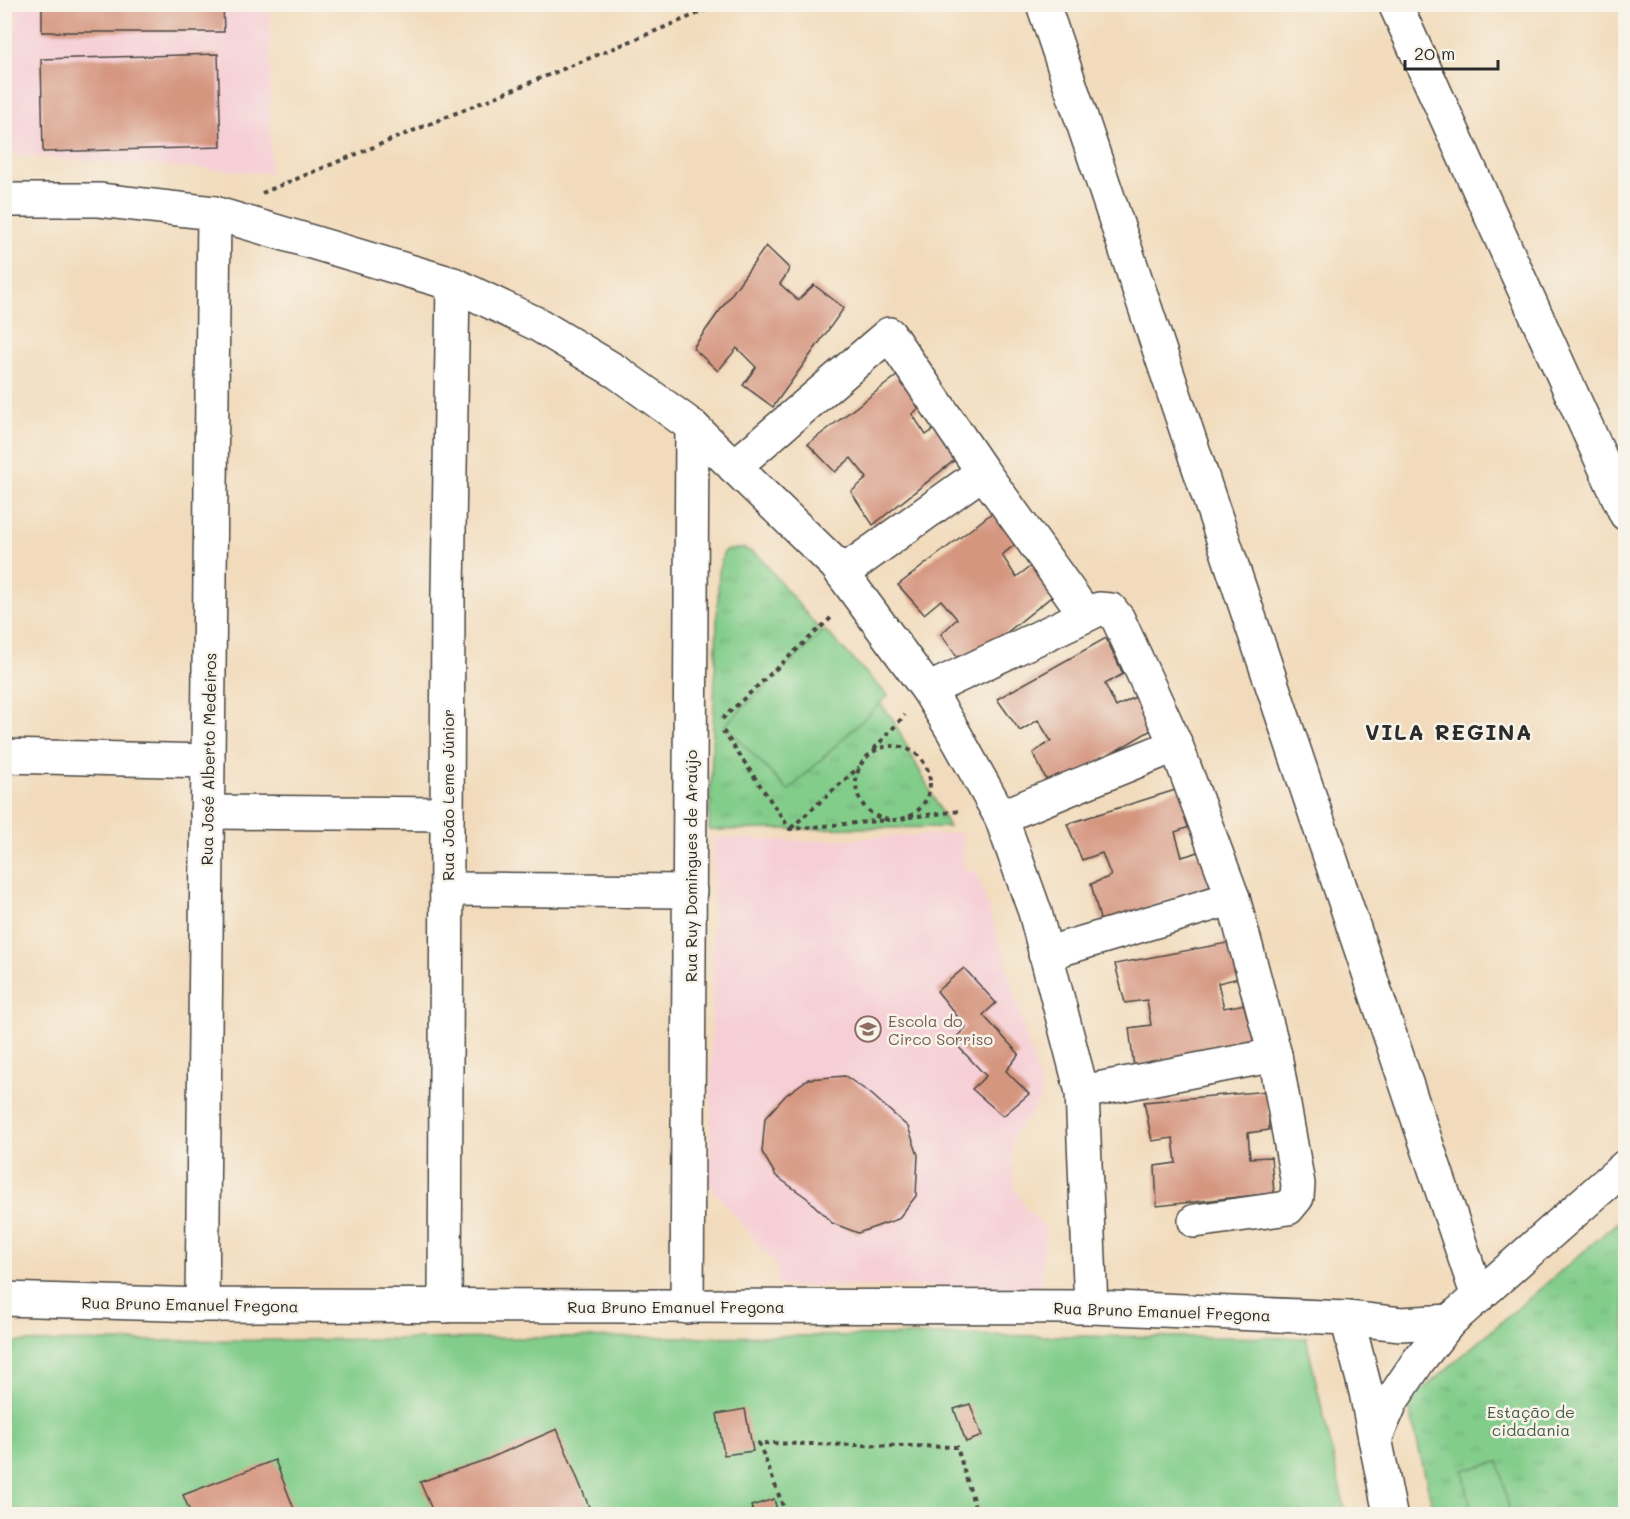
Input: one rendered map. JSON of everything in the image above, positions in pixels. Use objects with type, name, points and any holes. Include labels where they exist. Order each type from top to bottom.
[{"type":"street","points":[[1043,4],[1478,1297]]},
{"type":"street","points":[[1395,4],[1626,514]]},
{"type":"street","points":[[4,200],[99,200],[214,213],[453,284],[537,324],[616,372],[692,426],[836,565],[928,690],[998,812],[1035,912],[1082,1092],[1091,1307]]},
{"type":"street","name":"Rua José Alberto Medeiros","points":[[202,1305],[214,213]]},
{"type":"street","name":"Rua João Leme Júnior","points":[[445,1306],[448,593],[453,284]]},
{"type":"street","points":[[734,467],[889,334],[983,472],[1086,615]]},
{"type":"street","name":"Rua Ruy Domingues de Araújo","points":[[687,1306],[692,426]]},
{"type":"street","points":[[849,583],[983,472]]},
{"type":"street","points":[[928,690],[1099,609],[1111,610],[1118,619],[1176,745],[1233,898],[1275,1055],[1298,1184],[1297,1197],[1288,1208],[1195,1221]]},
{"type":"street","points":[[998,812],[1176,745]]},
{"type":"street","points":[[4,756],[208,760]]},
{"type":"street","points":[[207,812],[447,814]]},
{"type":"street","points":[[447,889],[690,891]]},
{"type":"street","points":[[1045,954],[1233,898]]},
{"type":"street","points":[[1082,1092],[1275,1055]]},
{"type":"street","points":[[1375,1440],[1392,1400],[1419,1360],[1450,1321],[1626,1166]]},
{"type":"street","name":"Rua Bruno Emanuel Fregona","points":[[4,1299],[202,1305],[1091,1307],[1347,1318],[1401,1324],[1450,1321]]},
{"type":"street","points":[[1347,1318],[1366,1392],[1390,1515]]},
{"type":"path","points":[[258,195],[721,4]]},
{"type":"path","points":[[790,829],[717,723],[849,583]]},
{"type":"path","points":[[790,829],[861,765],[928,690]]},
{"type":"path","points":[[872,752],[882,747],[895,745],[908,748],[926,764],[930,776],[930,789],[926,801],[919,810],[908,817]]},
{"type":"path","points":[[861,765],[857,772],[858,796],[873,815],[889,820]]},
{"type":"path","points":[[790,829],[897,820],[908,817],[998,812]]},
{"type":"path","points":[[786,1515],[759,1443],[957,1447],[975,1507]]},
{"type":"shaded area","points":[[18,5],[270,5],[270,173],[5,155]]},
{"type":"shaded area","name":"Escola do Circo Sorriso","points":[[962,833],[964,870],[976,871],[1004,955],[1043,1097],[1013,1135],[1011,1161],[1015,1189],[1027,1210],[1045,1227],[1041,1287],[777,1286],[776,1265],[710,1186],[714,838],[806,841]]},
{"type":"green space","points":[[743,548],[759,556],[892,718],[949,827],[709,830],[719,569],[724,551]]},
{"type":"green space","points":[[825,630],[888,696],[788,791],[725,725]]},
{"type":"green space","name":"Estação de cidadania","points":[[1625,1216],[1625,1514],[1434,1514],[1408,1402]]},
{"type":"green space","points":[[937,1335],[1306,1338],[1346,1514],[5,1514],[4,1342]]},
{"type":"green space","points":[[1499,1462],[1510,1514],[1472,1514],[1463,1470]]},
{"type":"building","points":[[42,4],[223,4],[224,32],[42,32]]},
{"type":"building","points":[[218,54],[221,147],[43,152],[41,59]]},
{"type":"building","points":[[766,246],[789,268],[780,284],[798,300],[814,285],[844,308],[773,407],[743,385],[756,367],[737,348],[718,371],[693,348]]},
{"type":"building","points":[[907,368],[928,401],[912,414],[926,435],[944,422],[966,451],[873,525],[851,492],[867,478],[851,458],[835,472],[808,444]]},
{"type":"building","points":[[996,510],[1018,542],[1002,555],[1016,577],[1034,564],[1056,593],[964,667],[941,634],[957,619],[941,600],[924,614],[898,585]]},
{"type":"building","points":[[1106,638],[1123,674],[1105,684],[1116,707],[1135,697],[1153,729],[1051,789],[1033,753],[1051,741],[1038,720],[1020,731],[997,699]]},
{"type":"building","points":[[1185,787],[1195,825],[1175,832],[1182,857],[1202,851],[1213,886],[1101,923],[1091,884],[1111,876],[1102,853],[1082,860],[1067,824]]},
{"type":"building","points":[[1232,942],[1239,978],[1218,983],[1224,1008],[1245,1004],[1255,1042],[1134,1067],[1129,1028],[1151,1025],[1147,1000],[1125,1003],[1115,964]]},
{"type":"building","points":[[964,968],[996,1003],[983,1015],[1019,1054],[1006,1071],[1029,1094],[1003,1116],[972,1089],[986,1076],[953,1041],[966,1027],[937,991]]},
{"type":"building","points":[[845,1076],[870,1093],[908,1127],[918,1155],[916,1196],[898,1219],[858,1233],[832,1223],[807,1198],[776,1176],[762,1152],[765,1118],[786,1095],[808,1079]]},
{"type":"building","points":[[1268,1091],[1269,1130],[1248,1133],[1250,1158],[1271,1157],[1274,1193],[1157,1206],[1155,1166],[1176,1163],[1173,1138],[1152,1141],[1144,1102]]},
{"type":"building","points":[[970,1404],[982,1436],[966,1442],[954,1409]]},
{"type":"building","points":[[745,1409],[753,1451],[724,1455],[717,1414]]},
{"type":"building","points":[[557,1429],[592,1514],[434,1514],[420,1482],[488,1459]]},
{"type":"building","points":[[275,1460],[296,1514],[191,1514],[183,1495]]},
{"type":"building","points":[[774,1499],[778,1514],[754,1514],[751,1506]]},
{"type":"place","name":"Escola do Circo Sorriso","points":[[868,1029]]},
{"type":"district","name":"VILA REGINA","points":[[1449,731]]}]
